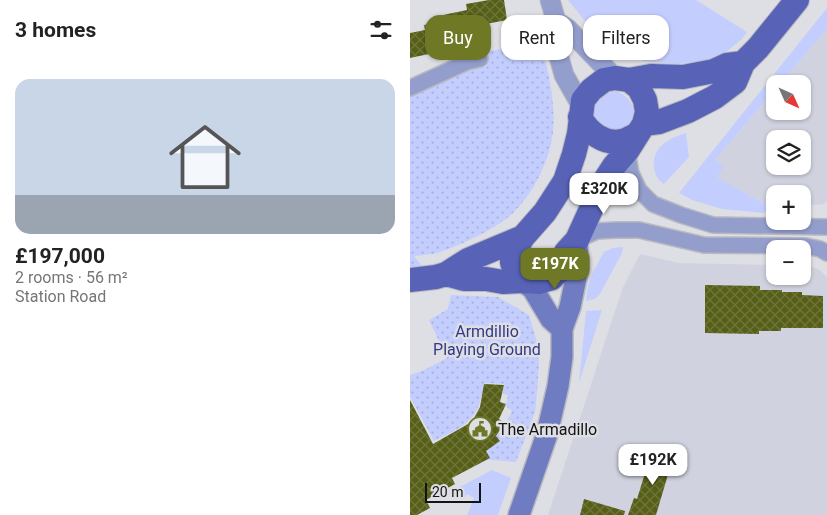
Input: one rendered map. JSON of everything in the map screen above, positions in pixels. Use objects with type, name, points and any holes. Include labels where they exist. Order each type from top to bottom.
[{"type":"main road","points":[[581,112],[585,126],[600,138],[612,142],[623,142],[659,122],[688,111],[715,97],[735,82],[742,63],[758,48],[797,0]]},
{"type":"main road","points":[[562,329],[551,319],[533,289],[515,272],[512,262],[515,250],[523,237],[545,212],[565,181],[579,134],[583,100],[591,90],[604,80],[651,76],[683,77],[714,71],[727,65],[742,63]]},
{"type":"main road","points":[[446,274],[464,279],[539,282],[552,278],[561,269],[566,252],[577,240],[602,183],[636,136],[647,112],[645,100],[639,88],[622,79]]},
{"type":"main road","points":[[410,280],[446,274],[468,260],[523,237]]},
{"type":"main road","points":[[519,515],[536,467],[558,386],[562,357],[562,329],[570,307],[578,268],[577,240]]},
{"type":"street","points":[[550,0],[554,15]]},
{"type":"street","points":[[573,34],[622,79]]},
{"type":"street","points":[[410,88],[467,62],[476,60]]},
{"type":"street","points":[[560,60],[564,75],[581,112]]},
{"type":"street","points":[[636,136],[631,173],[639,190],[653,204],[713,225],[827,227]]},
{"type":"street","points":[[577,240],[597,231],[639,230],[704,245],[806,246],[820,249],[827,253]]},
{"type":"shaded area","points":[[827,29],[827,201],[824,204],[811,205],[811,185],[766,185],[766,205],[716,177],[715,160],[766,100],[766,120],[811,120],[811,75],[788,75]]},
{"type":"shaded area","points":[[640,254],[679,263],[766,265],[766,285],[811,285],[811,266],[820,270],[827,277],[827,515],[548,515],[623,287]]},
{"type":"green space","points":[[568,0],[696,0],[747,32],[742,39],[726,52],[707,60],[678,64],[642,60],[669,60],[669,15],[583,15],[583,18]]},
{"type":"green space","points":[[827,8],[827,29],[788,75],[773,75]]},
{"type":"green space","points":[[501,49],[501,60],[545,60],[554,120],[551,143],[544,165],[527,196],[506,219],[452,248],[433,254],[414,256],[422,266],[410,269],[410,97],[447,78],[487,66],[486,60],[491,60],[491,51]]},
{"type":"green space","points":[[766,84],[766,100],[715,160],[724,167],[717,177],[766,205],[766,211],[763,213],[722,209],[692,200],[679,193]]},
{"type":"green space","points":[[617,91],[630,101],[633,113],[628,124],[614,132],[597,124],[593,111],[599,97]]},
{"type":"green space","points":[[686,133],[689,157],[664,184],[655,173],[655,154],[663,144]]},
{"type":"green space","points":[[623,247],[622,253],[600,294],[595,299],[586,301],[588,286],[604,252],[613,248]]},
{"type":"green space","name":"Armdillio Playing Ground","points":[[451,295],[498,297],[529,315],[537,342],[539,364],[537,392],[535,412],[516,462],[481,459],[512,411],[506,406],[508,395],[503,394],[504,384],[485,383],[480,402],[473,416],[455,430],[434,441],[410,397],[410,375],[447,358],[429,320],[448,309]]},
{"type":"green space","points":[[602,310],[579,383],[586,311]]},
{"type":"green space","points":[[492,470],[511,478],[498,515],[467,515],[474,498],[467,494],[464,498],[455,494],[458,488]]},
{"type":"building","points":[[489,0],[504,0],[506,15],[501,15],[501,21],[491,23],[491,15],[443,15],[467,10],[466,4]]},
{"type":"building","points":[[425,30],[425,55],[410,58],[410,33]]},
{"type":"building","points":[[705,285],[760,286],[760,290],[782,290],[782,292],[802,292],[802,295],[823,296],[823,328],[781,328],[781,331],[759,331],[759,334],[705,333]]},
{"type":"building","points":[[484,384],[504,385],[500,402],[506,404],[499,419],[505,423],[496,436],[500,441],[486,451],[490,458],[452,478],[455,484],[426,500],[430,508],[417,515],[410,515],[410,400],[433,444],[468,424],[474,418],[480,407]]},
{"type":"building","points":[[661,447],[675,451],[656,515],[628,515],[634,498],[637,499],[646,470],[654,472]]},
{"type":"building","points":[[584,499],[625,511],[624,515],[580,515]]},
{"type":"place","name":"The Armadillo","points":[[480,429]]}]
